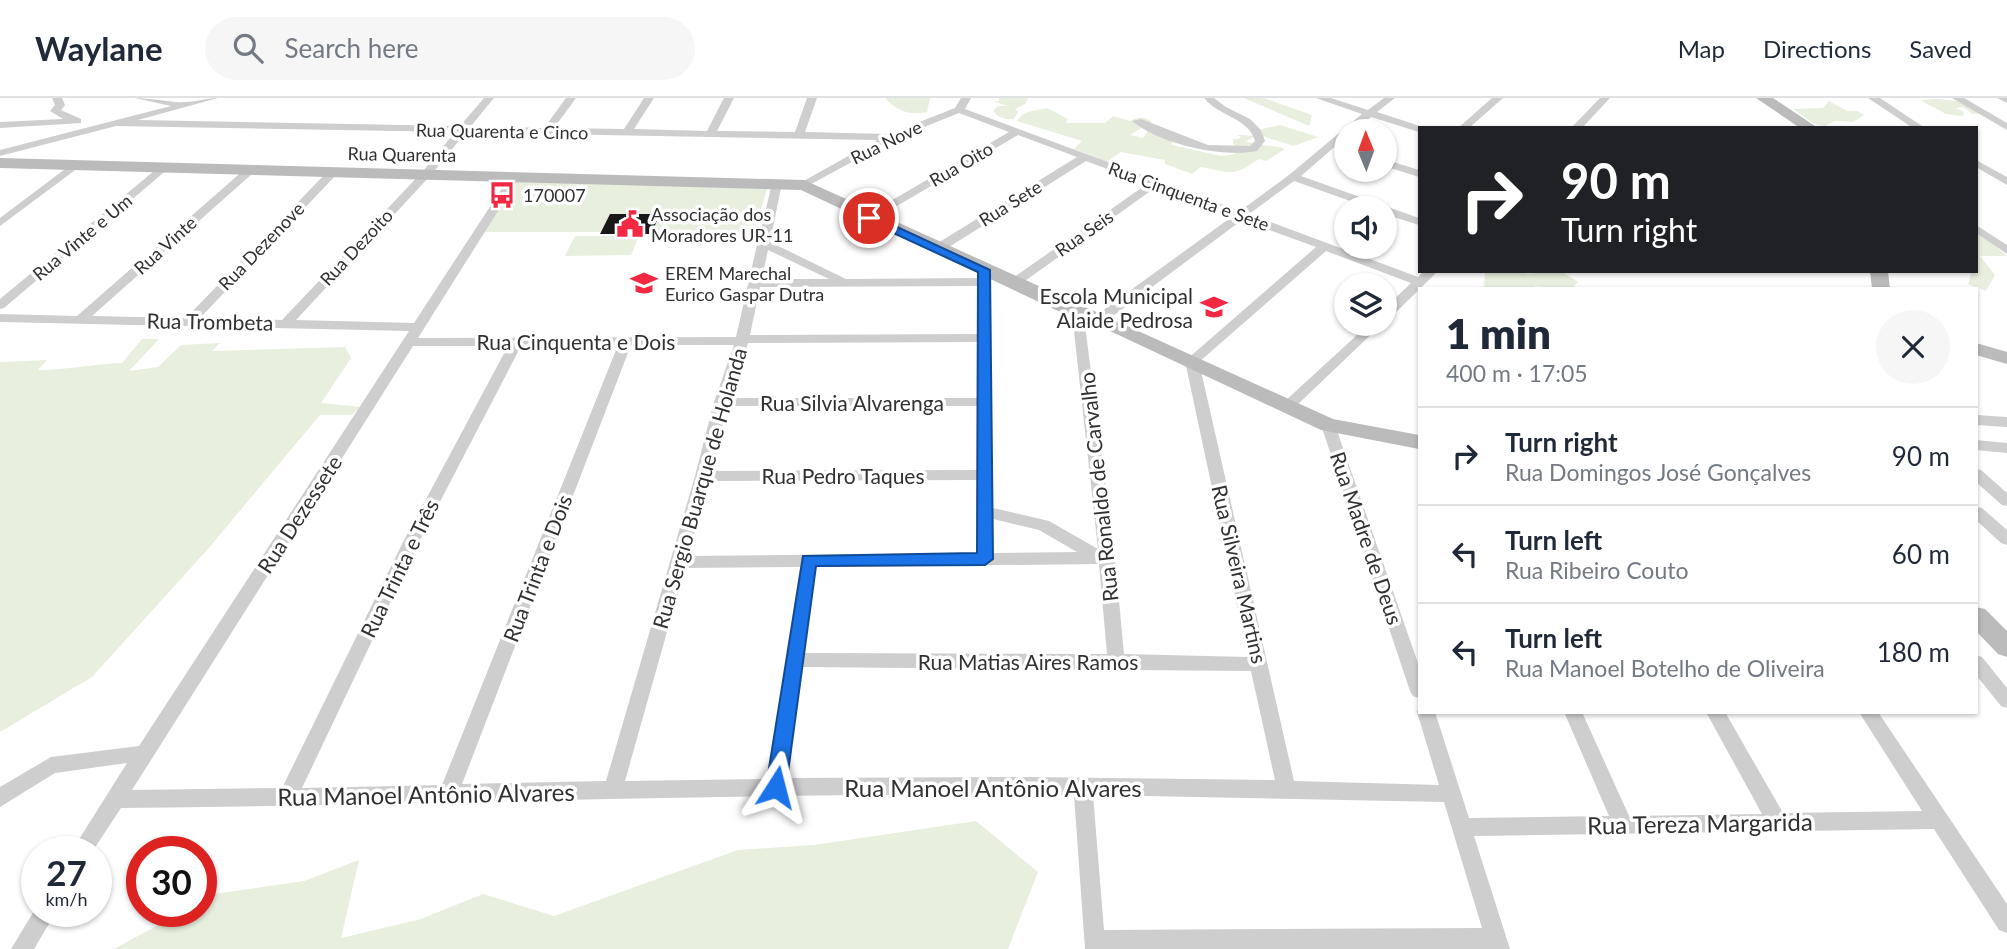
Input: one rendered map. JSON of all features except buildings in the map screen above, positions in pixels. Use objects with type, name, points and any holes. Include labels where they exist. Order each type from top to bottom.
[{"type":"street","points":[[57,98],[60,105],[55,111],[90,129]]},
{"type":"street","points":[[140,98],[184,105]]},
{"type":"street","points":[[0,153],[213,98]]},
{"type":"street","name":"Rua Dezoito","points":[[287,322],[427,173],[489,98]]},
{"type":"street","points":[[545,133],[571,98]]},
{"type":"street","points":[[626,134],[649,98]]},
{"type":"street","points":[[710,135],[729,98]]},
{"type":"street","points":[[799,136],[812,98]]},
{"type":"street","points":[[959,110],[966,98]]},
{"type":"street","points":[[1137,121],[1203,149],[1235,152],[1253,149],[1260,141],[1259,133],[1252,123],[1220,108],[1209,98]]},
{"type":"street","points":[[1321,98],[1418,129]]},
{"type":"street","points":[[1362,119],[1390,98]]},
{"type":"street","points":[[1465,126],[1499,98]]},
{"type":"street","points":[[1578,126],[1605,98]]},
{"type":"street","points":[[1763,98],[1808,126]]},
{"type":"street","points":[[1873,98],[1917,126]]},
{"type":"street","points":[[1956,98],[2007,127]]},
{"type":"street","name":"Rua Cinquenta e Sete","points":[[959,110],[1420,282]]},
{"type":"street","name":"Rua Nove","points":[[804,185],[890,137],[959,110]]},
{"type":"street","points":[[0,125],[77,121]]},
{"type":"street","name":"Rua Quarenta e Cinco","points":[[115,123],[545,133],[890,137]]},
{"type":"street","name":"Rua Oito","points":[[869,218],[1016,132]]},
{"type":"street","points":[[1100,319],[1293,177],[1334,140]]},
{"type":"street","points":[[1329,144],[1334,146]]},
{"type":"street","name":"Rua Sete","points":[[937,249],[1083,158]]},
{"type":"street","name":"Rua Quarenta","points":[[0,163],[804,185]]},
{"type":"street","points":[[1978,164],[2007,182]]},
{"type":"street","points":[[0,223],[77,165]]},
{"type":"street","points":[[1397,166],[1418,174]]},
{"type":"street","name":"Rua Vinte e Um","points":[[0,305],[164,168]]},
{"type":"street","name":"Rua Vinte","points":[[82,319],[249,171]]},
{"type":"street","name":"Rua Dezenove","points":[[190,321],[332,172]]},
{"type":"street","name":"Rua Dezessete","points":[[91,836],[411,342],[515,176]]},
{"type":"street","points":[[1293,177],[1346,196]]},
{"type":"street","name":"Rua Sergio Buarque de Holanda","points":[[613,789],[703,476],[721,402],[742,340],[761,242],[777,183]]},
{"type":"street","name":"Rua Seis","points":[[1014,283],[1155,183]]},
{"type":"street","points":[[804,185],[937,249],[983,276]]},
{"type":"street","points":[[1397,214],[1418,222]]},
{"type":"street","points":[[1978,229],[2007,250]]},
{"type":"street","points":[[761,242],[845,282]]},
{"type":"street","points":[[1192,361],[1324,247]]},
{"type":"street","points":[[1397,304],[1429,273]]},
{"type":"street","points":[[983,276],[985,559]]},
{"type":"street","points":[[755,283],[983,276],[1014,283],[1078,313],[1100,319],[1328,425],[1418,442]]},
{"type":"street","name":"Rua Ronaldo de Carvalho","points":[[1078,313],[1116,661]]},
{"type":"street","name":"Rua Trombeta","points":[[0,318],[287,322],[420,327]]},
{"type":"street","points":[[1289,405],[1363,336]]},
{"type":"street","name":"Rua Cinquenta e Dois","points":[[411,342],[984,338]]},
{"type":"street","name":"Rua Trinta e Três","points":[[287,798],[410,544],[517,341]]},
{"type":"street","name":"Rua Trinta e Dois","points":[[448,795],[626,341]]},
{"type":"street","points":[[1978,350],[2007,358]]},
{"type":"street","name":"Rua Silveira Martins","points":[[1192,361],[1286,788]]},
{"type":"street","name":"Rua Silvia Alvarenga","points":[[721,402],[983,402]]},
{"type":"street","points":[[1978,421],[2007,422]]},
{"type":"street","name":"Rua Madre de Deus","points":[[1328,425],[1418,688]]},
{"type":"street","points":[[1978,445],[2007,448]]},
{"type":"street","name":"Rua Pedro Taques","points":[[703,476],[983,475]]},
{"type":"street","points":[[1978,476],[2007,501]]},
{"type":"street","points":[[984,512],[1043,525],[1103,558]]},
{"type":"street","points":[[1978,514],[2007,539]]},
{"type":"street","points":[[677,562],[1103,558]]},
{"type":"street","points":[[776,787],[809,560]]},
{"type":"street","points":[[1978,618],[2007,647]]},
{"type":"street","name":"Rua Matias Aires Ramos","points":[[796,660],[1260,664]]},
{"type":"street","points":[[1978,665],[2007,701]]},
{"type":"street","points":[[1083,787],[1094,945],[1497,943],[1427,714]]},
{"type":"street","points":[[1574,714],[1623,824]]},
{"type":"street","points":[[1716,714],[1777,822]]},
{"type":"street","points":[[1869,714],[2007,923]]},
{"type":"street","points":[[0,798],[51,765],[144,753]]},
{"type":"street","name":"Rua Manoel Antônio Alvares","points":[[114,799],[287,798],[776,787],[1286,788],[1452,794]]},
{"type":"street","name":"Rua Tereza Margarida","points":[[1462,827],[1938,820]]},
{"type":"street","points":[[22,949],[36,927]]},
{"type":"green space","points":[[885,98],[930,98],[927,112],[909,113]]},
{"type":"green space","points":[[999,98],[1028,98],[1025,104],[1015,109],[1018,112],[1014,119],[1005,119],[993,111],[998,106],[1007,106],[993,101],[999,101]]},
{"type":"green space","points":[[1244,98],[1264,98],[1312,115],[1309,126]]},
{"type":"green space","points":[[1920,100],[1958,101],[1983,114],[1973,114],[1963,107],[1956,108],[1964,112],[1963,116],[1946,114]]},
{"type":"green space","points":[[1829,101],[1847,111],[1857,111],[1864,115],[1853,122],[1835,121],[1825,126],[1814,124],[1793,109],[1823,108]]},
{"type":"green space","points":[[1047,108],[1068,119],[1066,123],[1105,123],[1113,116],[1130,121],[1144,118],[1152,122],[1130,135],[1143,138],[1149,129],[1172,139],[1172,145],[1221,156],[1235,154],[1233,139],[1241,137],[1237,135],[1255,136],[1246,141],[1285,149],[1266,161],[1259,159],[1232,172],[1201,167],[1192,174],[1165,164],[1165,160],[1121,152],[1107,162],[1074,149],[1082,141],[1017,121],[1027,113]]},
{"type":"green space","points":[[1280,125],[1318,137],[1294,146],[1262,136],[1262,129]]},
{"type":"green space","points":[[516,182],[768,186],[754,232],[479,232]]},
{"type":"green space","points":[[1978,232],[2007,256],[1980,256],[1995,275],[1986,291],[1968,284],[1971,273],[1978,273]]},
{"type":"green space","points":[[575,236],[639,236],[631,255],[565,256]]},
{"type":"green space","points":[[1485,273],[1564,273],[1578,282],[1574,287],[1484,287]]},
{"type":"green space","points":[[142,339],[159,339],[129,371],[158,367],[181,345],[220,343],[212,351],[345,347],[351,358],[321,403],[360,407],[352,415],[320,415],[207,550],[92,677],[0,732],[0,362],[47,360],[38,370],[122,363]]},
{"type":"green space","points":[[976,821],[1038,872],[1008,949],[114,949],[154,927],[217,927],[217,894],[304,881],[359,860],[341,938],[421,919],[483,894],[554,916],[738,850],[814,845]]},
{"type":"place","name":"170007","points":[[502,195]]},
{"type":"place","name":"Associação dos Moradores UR-11","points":[[630,224]]},
{"type":"place","name":"EREM Marechal Eurico Gaspar Dutra","points":[[644,283]]},
{"type":"place","name":"Escola Municipal Alaide Pedrosa","points":[[1214,307]]},
{"type":"route","points":[[776,787],[809,560],[985,559],[984,270],[869,218]]}]
